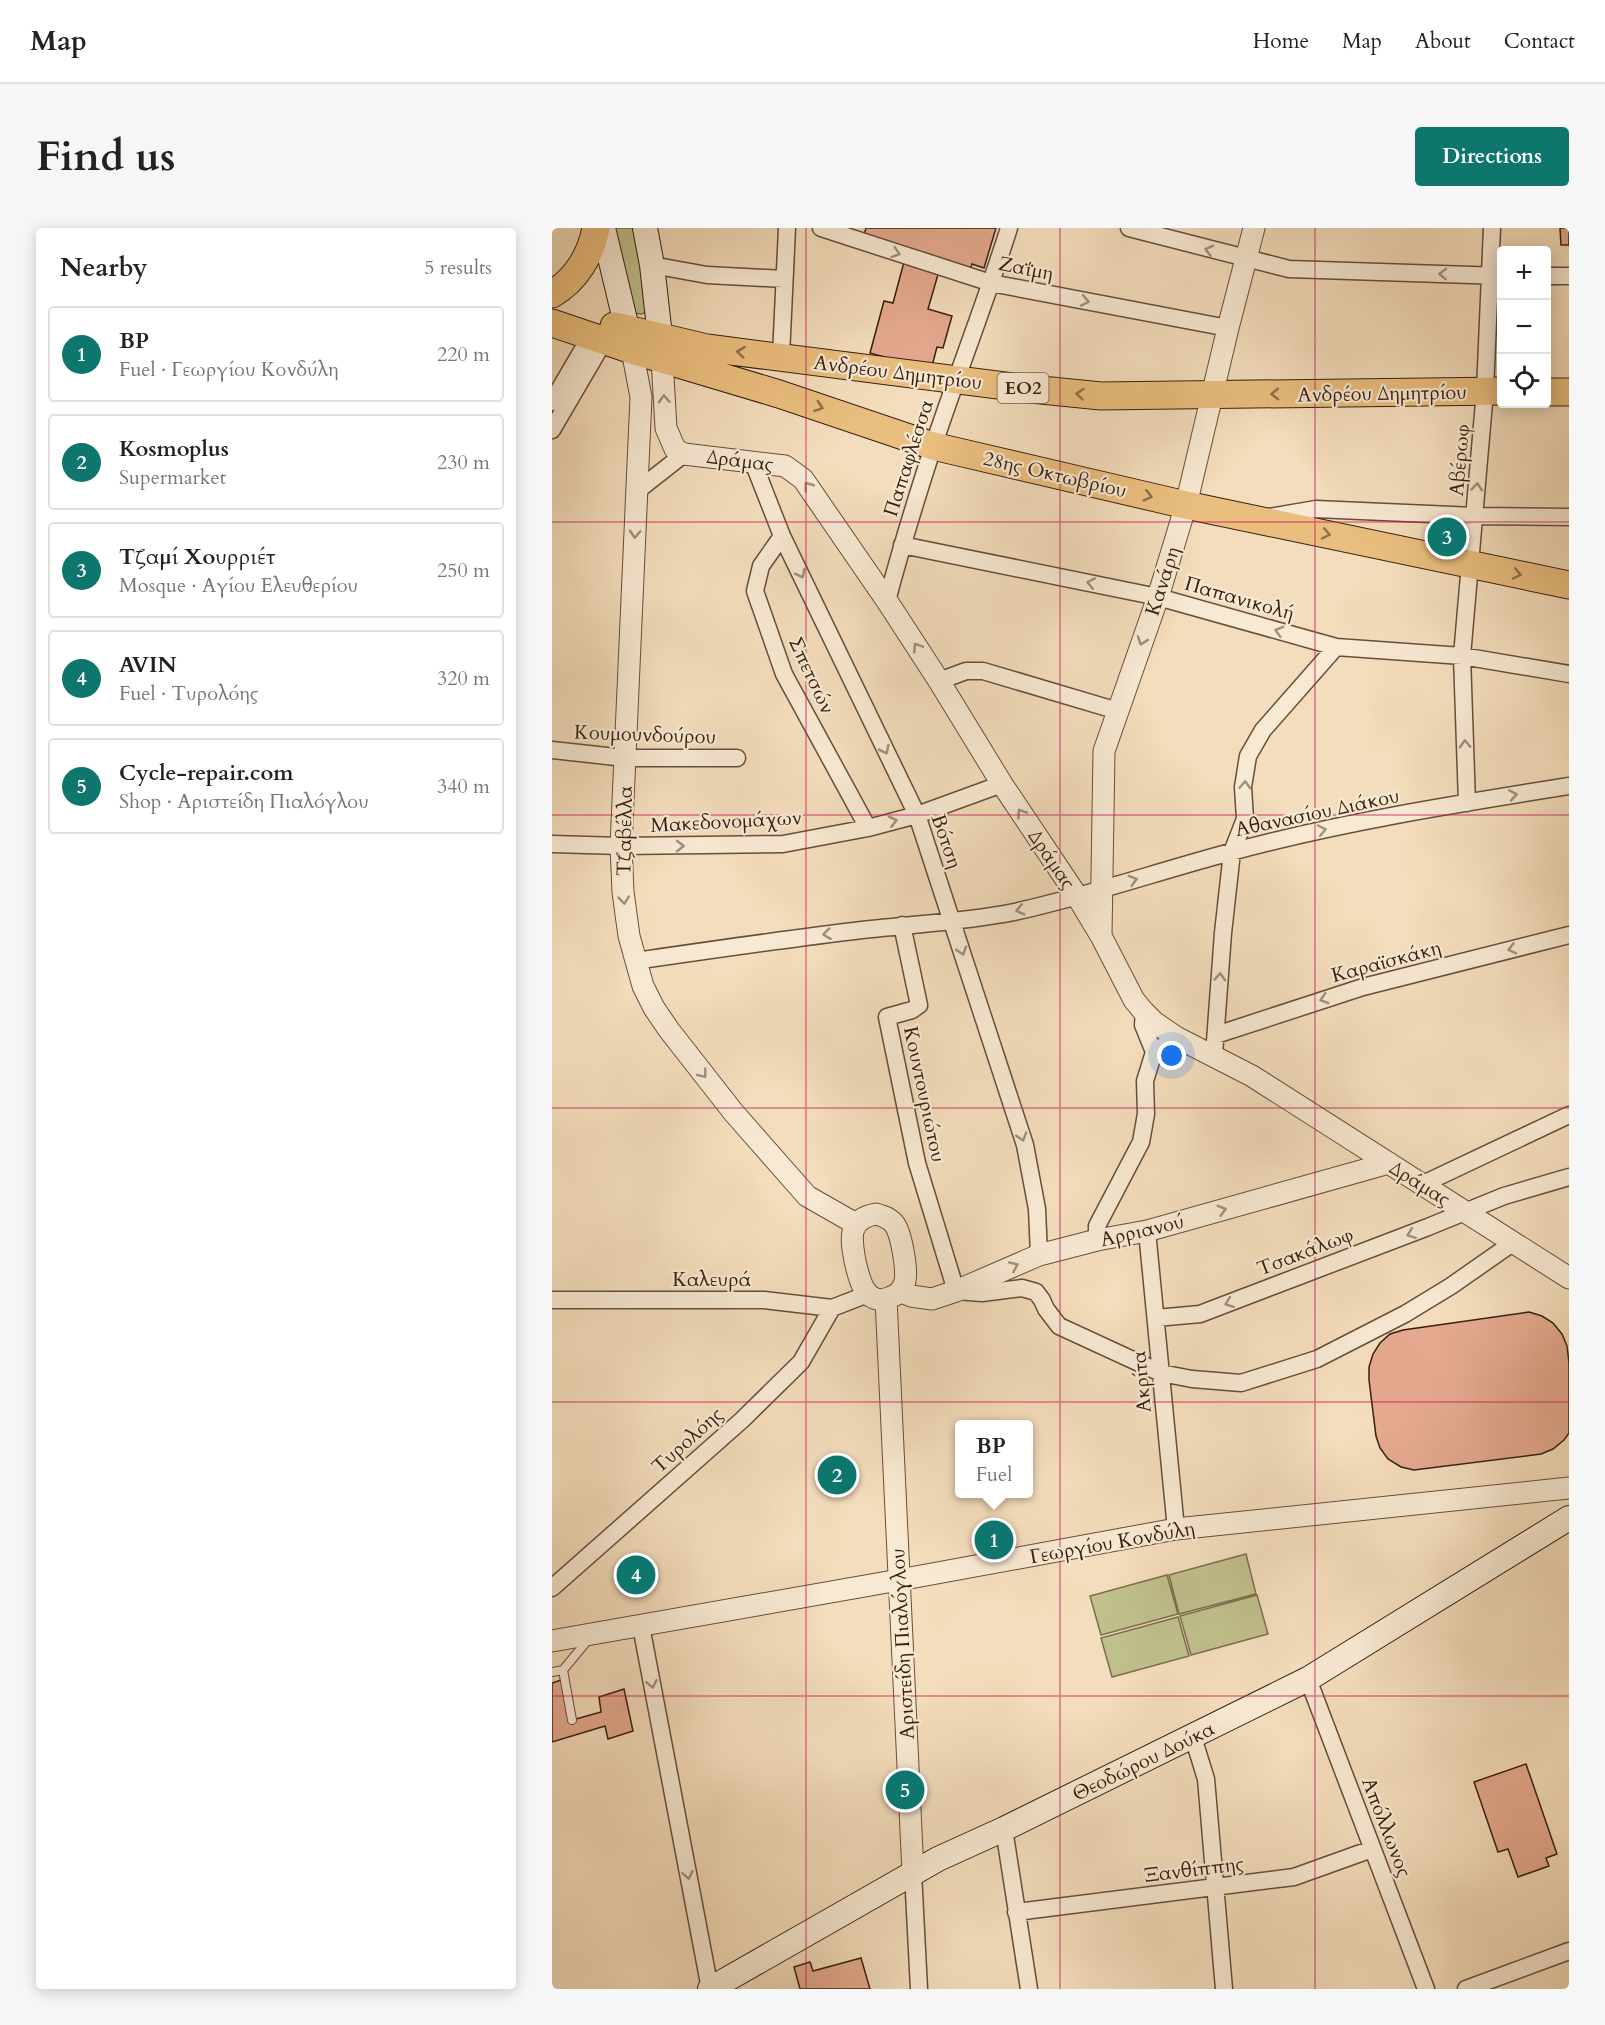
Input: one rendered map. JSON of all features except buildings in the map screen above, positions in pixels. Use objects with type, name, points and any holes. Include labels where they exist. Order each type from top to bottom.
[{"type":"main road","points":[[552,294],[571,279],[584,261],[596,228]]},
{"type":"main road","points":[[603,228],[613,340]]},
{"type":"main road","points":[[645,228],[652,265],[661,349]]},
{"type":"main road","name":"Ανδρέου Δημητρίου","points":[[552,305],[613,340],[661,349],[707,348],[1101,396],[1493,391]]},
{"type":"main road","name":"ΕΟ2","points":[[552,323],[613,340]]},
{"type":"main road","name":"28ης Οκτωβρίου","points":[[661,349],[779,394],[933,446],[1186,505],[1569,585]]},
{"type":"main road","points":[[779,394],[781,356]]},
{"type":"main road","points":[[1551,392],[1569,392]]},
{"type":"main road","name":"Θεοδώρου Δούκα","points":[[710,1989],[938,1858],[1004,1829],[1308,1679],[1569,1518]]},
{"type":"street","points":[[781,356],[787,228]]},
{"type":"street","name":"Ζαΐμη","points":[[821,228],[991,284],[1228,328]]},
{"type":"street","name":"Παπαφλέσσα","points":[[887,601],[933,446],[1009,228]]},
{"type":"street","points":[[1129,228],[1246,260],[1289,269],[1495,276]]},
{"type":"street","name":"Κανάρη","points":[[1101,936],[1104,751],[1158,597],[1186,505],[1254,228]]},
{"type":"street","name":"Αβέρωφ","points":[[1467,802],[1462,656],[1475,516],[1493,391],[1495,276],[1492,228]]},
{"type":"street","points":[[652,265],[707,275],[784,279]]},
{"type":"street","points":[[1551,276],[1569,276]]},
{"type":"street","points":[[552,402],[613,340]]},
{"type":"street","points":[[552,430],[613,340]]},
{"type":"street","name":"Τζαβέλλα","points":[[613,340],[641,397],[621,846],[625,909],[635,960],[643,986],[669,1030],[734,1113],[807,1196],[856,1224]]},
{"type":"street","name":"Δράμας","points":[[661,349],[666,428],[675,449],[684,454],[785,466],[803,480],[887,601],[1002,784],[1077,896],[1101,936],[1127,988],[1144,1012],[1176,1037],[1215,1045],[1252,1076],[1514,1242],[1564,1269]]},
{"type":"street","points":[[637,491],[684,454]]},
{"type":"street","name":"Βότση","points":[[753,462],[782,536],[916,815],[1025,1145],[1036,1209],[1039,1255]]},
{"type":"street","points":[[1256,519],[1316,509],[1475,516],[1569,517]]},
{"type":"street","name":"Σπετσών","points":[[782,536],[761,566],[754,591],[784,674],[868,828]]},
{"type":"street","name":"Παπανικολή","points":[[902,545],[1158,597],[1336,647],[1462,656],[1569,674]]},
{"type":"street","points":[[1215,1045],[1223,933],[1232,852],[1245,819],[1244,787],[1248,756],[1263,730],[1336,647]]},
{"type":"street","points":[[939,681],[966,671],[983,671],[1118,711]]},
{"type":"street","name":"Κουμουνδούρου","points":[[552,750],[625,758],[737,758]]},
{"type":"street","name":"Μακεδονομάχων","points":[[552,844],[621,846],[783,844],[868,828],[916,815],[1002,784]]},
{"type":"street","name":"Αθανασίου Διάκου","points":[[1077,896],[1232,852],[1321,831],[1467,802],[1569,786]]},
{"type":"street","points":[[635,960],[1014,912],[1077,896]]},
{"type":"street","name":"Κουντουριώτου","points":[[903,925],[919,1005],[912,1010],[887,1017],[917,1163],[956,1291]]},
{"type":"street","name":"Καραϊσκάκη","points":[[1215,1045],[1363,987],[1569,935]]},
{"type":"street","points":[[1144,1012],[1143,1025],[1154,1052]]},
{"type":"street","points":[[1097,1240],[1097,1226],[1141,1142],[1146,1114],[1145,1081],[1154,1052],[1176,1037]]},
{"type":"street","points":[[1423,1184],[1569,1115]]},
{"type":"street","name":"Αρριανού","points":[[885,1294],[932,1299],[1039,1255],[1097,1240],[1147,1231],[1389,1163]]},
{"type":"street","name":"Τσακάλωφ","points":[[1156,1318],[1200,1314],[1504,1196],[1569,1177]]},
{"type":"street","points":[[876,1214],[890,1219],[895,1225],[906,1268],[905,1284],[885,1294],[860,1283],[851,1239],[856,1224],[861,1219],[876,1214]]},
{"type":"street","name":"Ακρίτα","points":[[1147,1231],[1176,1529]]},
{"type":"street","points":[[956,1291],[982,1293],[1022,1288],[1036,1292],[1059,1326],[1161,1373],[1192,1379],[1241,1383],[1317,1359],[1405,1314],[1451,1286],[1514,1242]]},
{"type":"street","name":"Καλευρά","points":[[552,1300],[764,1300],[832,1308],[885,1294]]},
{"type":"street","name":"Αριστείδη Πιαλόγλου","points":[[885,1294],[919,1989]]},
{"type":"street","name":"Τυρολόης","points":[[552,1588],[742,1420],[801,1362],[832,1308]]},
{"type":"street","name":"Γεωργίου Κονδύλη","points":[[552,1641],[1176,1529],[1569,1488]]},
{"type":"street","points":[[641,1626],[710,1989]]},
{"type":"street","name":"Απόλλωνος","points":[[1308,1679],[1426,1989]]},
{"type":"street","points":[[1193,1737],[1206,1779],[1224,1989]]},
{"type":"street","points":[[1004,1829],[1029,1989]]},
{"type":"street","name":"Ξανθίππης","points":[[1016,1912],[1294,1876],[1372,1849]]},
{"type":"street","points":[[1466,1989],[1569,1951]]},
{"type":"lane","points":[[552,1672],[563,1670],[592,1635]]},
{"type":"lane","points":[[563,1670],[572,1720]]},
{"type":"green space","points":[[608,228],[640,228],[646,311],[642,314],[633,313]]},
{"type":"green space","points":[[1246,1554],[1256,1594],[1179,1614],[1169,1575]]},
{"type":"green space","points":[[1167,1575],[1178,1614],[1101,1635],[1090,1596]]},
{"type":"green space","points":[[1257,1595],[1268,1634],[1191,1655],[1180,1616]]},
{"type":"green space","points":[[1178,1617],[1189,1656],[1112,1677],[1101,1638]]},
{"type":"place","name":"Τζαμί Χουρριέτ","points":[[1447,537]]},
{"type":"place","name":"Kosmoplus","points":[[837,1475]]},
{"type":"place","name":"BP","points":[[994,1540]]},
{"type":"place","name":"AVIN","points":[[636,1575]]},
{"type":"place","name":"Cycle-repair.com","points":[[905,1790]]}]
